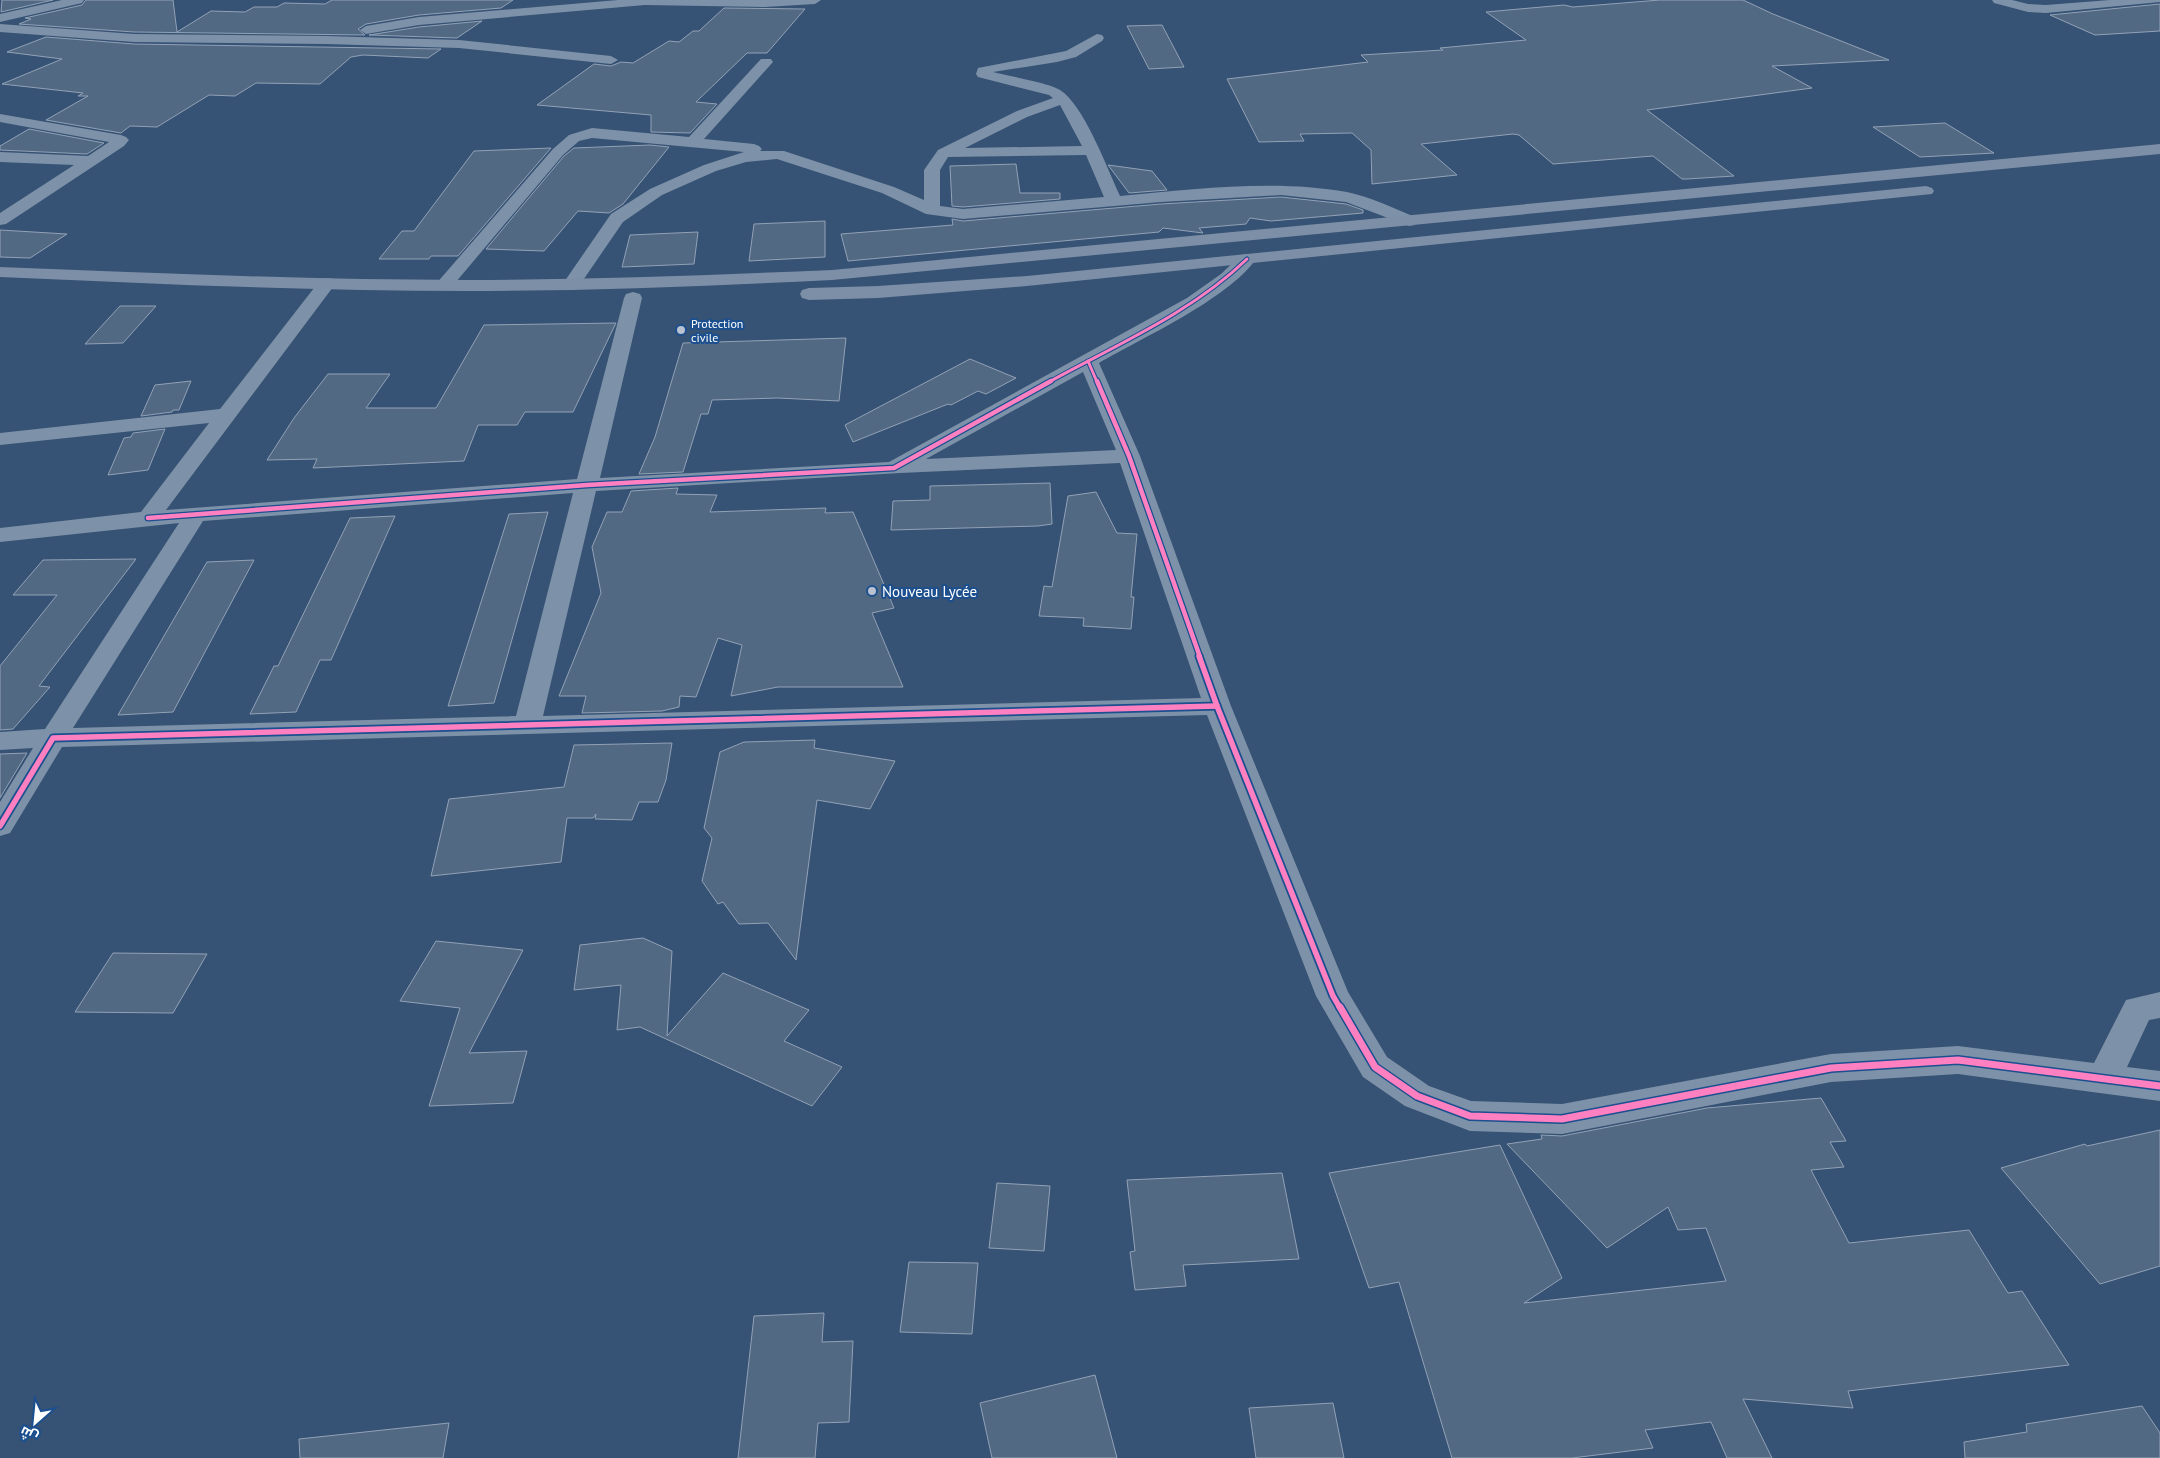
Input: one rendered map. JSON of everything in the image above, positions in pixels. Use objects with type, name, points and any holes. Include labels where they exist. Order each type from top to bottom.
[{"type":"main road","points":[[0,286],[322,290],[444,285],[655,283],[832,275],[2160,149]]},
{"type":"main road","points":[[792,294],[945,288],[1946,190]]},
{"type":"main road","points":[[0,272],[322,290],[441,301],[773,295]]},
{"type":"street","points":[[0,18],[78,0]]},
{"type":"street","points":[[535,0],[765,3],[815,0]]},
{"type":"street","points":[[1998,0],[2028,8],[2046,9],[2156,0]]},
{"type":"street","points":[[326,40],[376,28],[419,21],[642,2]]},
{"type":"street","points":[[0,28],[134,38],[326,40],[459,44],[577,58],[611,60]]},
{"type":"street","points":[[1097,38],[1070,54],[988,69],[983,71],[983,74],[988,77],[1054,92],[1064,99],[1077,120],[1114,202]]},
{"type":"street","points":[[693,142],[766,62]]},
{"type":"street","points":[[932,210],[932,170],[942,153],[1002,123],[1044,105],[1064,99]]},
{"type":"street","points":[[0,118],[121,140],[92,161],[1,219]]},
{"type":"street","points":[[1002,123],[1077,120]]},
{"type":"street","points":[[444,285],[558,152],[574,138],[592,132],[761,150],[888,190],[932,210],[963,214],[1281,190],[1347,197],[1368,203],[1409,221]]},
{"type":"street","points":[[942,153],[1090,150]]},
{"type":"street","points":[[571,285],[617,218],[656,192],[710,168],[744,157],[778,154]]},
{"type":"street","points":[[0,157],[92,161]]},
{"type":"street","points":[[0,199],[32,200]]},
{"type":"street","points":[[894,468],[1194,302],[1227,278],[1247,259]]},
{"type":"street","points":[[148,518],[322,290]]},
{"type":"street","points":[[527,725],[633,298]]},
{"type":"street","points":[[1088,361],[1130,456],[1217,706],[1333,996],[1375,1067],[1417,1096],[1470,1116],[1562,1119],[1831,1068],[1958,1060],[2160,1086]]},
{"type":"street","points":[[0,439],[226,415]]},
{"type":"street","points":[[0,535],[148,518],[586,485],[1130,456]]},
{"type":"street","points":[[0,826],[53,738],[196,514]]},
{"type":"street","points":[[0,741],[1217,706]]},
{"type":"street","points":[[2104,1079],[2138,1009],[2160,1006]]},
{"type":"building","points":[[2,0],[53,0],[1,12]]},
{"type":"building","points":[[86,0],[173,0],[177,32],[211,11],[245,12],[254,7],[277,7],[284,3],[325,4],[332,0],[513,0],[501,8],[419,15],[366,24],[358,29],[365,35],[134,32],[19,24],[31,19],[25,18],[82,5]]},
{"type":"building","points":[[1660,0],[1743,0],[1773,14],[1889,60],[1772,66],[1812,88],[1647,110],[1734,176],[1687,179],[1682,179],[1653,156],[1553,164],[1519,135],[1513,134],[1421,144],[1457,175],[1372,184],[1371,150],[1352,133],[1300,134],[1304,141],[1259,142],[1227,79],[1368,62],[1361,55],[1443,50],[1440,48],[1526,40],[1486,12],[1564,5],[1573,7]]},
{"type":"building","points":[[2160,4],[2160,31],[2095,35],[2050,15]]},
{"type":"building","points":[[724,8],[805,9],[767,53],[747,53],[696,102],[717,104],[690,133],[651,132],[651,115],[537,105],[594,64],[611,66],[621,62],[633,63],[669,41],[679,42],[693,31],[699,31]]},
{"type":"building","points":[[482,21],[457,38],[369,35],[419,27]]},
{"type":"building","points":[[1162,25],[1184,67],[1149,69],[1127,26]]},
{"type":"building","points":[[46,37],[134,44],[441,49],[428,58],[363,55],[351,57],[320,84],[256,83],[235,96],[209,95],[157,127],[130,126],[121,133],[46,120],[88,96],[78,96],[83,93],[2,84],[62,59],[7,52]]},
{"type":"building","points":[[1945,123],[1994,153],[1920,157],[1873,127]]},
{"type":"building","points":[[29,129],[104,143],[87,154],[0,150],[0,146]]},
{"type":"building","points":[[650,145],[669,147],[623,204],[609,213],[578,211],[544,251],[486,249],[564,156],[574,148]]},
{"type":"building","points":[[551,148],[458,256],[431,256],[429,259],[379,259],[402,231],[414,231],[474,151]]},
{"type":"building","points":[[1016,164],[1020,193],[1060,193],[1060,199],[963,207],[952,206],[950,166]]},
{"type":"building","points":[[1108,165],[1152,171],[1167,190],[1129,193]]},
{"type":"building","points":[[1281,197],[1346,204],[1363,210],[1363,213],[1271,221],[1250,218],[1246,224],[1199,228],[1203,233],[1163,228],[1159,232],[848,261],[841,234],[953,225],[952,219],[963,221],[1161,204]]},
{"type":"building","points":[[825,221],[825,257],[749,261],[754,224]]},
{"type":"building","points":[[0,230],[67,234],[30,258],[0,257]]},
{"type":"building","points":[[698,232],[694,264],[622,267],[630,235]]},
{"type":"building","points":[[120,306],[156,306],[123,343],[85,344]]},
{"type":"building","points":[[616,323],[573,412],[525,412],[517,425],[478,425],[464,461],[313,468],[317,459],[267,460],[294,418],[328,374],[390,374],[366,408],[436,408],[484,325]]},
{"type":"building","points":[[846,338],[839,401],[778,398],[712,400],[708,414],[701,414],[683,472],[639,474],[655,437],[683,343]]},
{"type":"building","points":[[970,359],[1016,378],[986,394],[978,391],[951,405],[948,404],[853,442],[845,425]]},
{"type":"building","points":[[191,381],[179,410],[141,416],[155,385]]},
{"type":"building","points":[[165,429],[148,470],[108,475],[124,438],[131,437],[133,433]]},
{"type":"building","points":[[1050,483],[1052,524],[891,530],[893,501],[930,500],[930,486]]},
{"type":"building","points":[[678,488],[676,494],[717,495],[710,512],[826,508],[825,513],[853,512],[894,608],[872,613],[903,687],[778,687],[731,696],[742,645],[718,638],[696,697],[680,696],[679,707],[662,711],[582,713],[586,696],[559,696],[601,593],[592,547],[607,512],[622,512],[631,491]]},
{"type":"building","points":[[1096,492],[1117,533],[1137,534],[1131,597],[1134,597],[1131,629],[1083,626],[1084,618],[1039,616],[1044,586],[1052,587],[1068,496]]},
{"type":"building","points":[[548,512],[494,703],[448,706],[509,514]]},
{"type":"building","points":[[395,516],[331,660],[320,660],[296,712],[250,714],[274,666],[278,666],[350,518]]},
{"type":"building","points":[[136,559],[39,686],[50,687],[13,729],[0,730],[0,666],[57,595],[13,595],[43,560]]},
{"type":"building","points":[[254,560],[173,712],[118,715],[207,562]]},
{"type":"building","points":[[815,740],[814,748],[895,761],[870,809],[817,800],[796,960],[768,923],[739,924],[723,902],[718,904],[702,881],[712,838],[704,828],[720,752],[744,742]]},
{"type":"building","points":[[672,743],[666,780],[658,802],[639,802],[632,820],[595,819],[596,814],[593,818],[567,818],[561,862],[431,876],[449,799],[564,787],[574,745]]},
{"type":"building","points":[[27,753],[0,798],[0,754]]},
{"type":"building","points":[[643,938],[672,951],[667,1036],[723,973],[809,1010],[784,1041],[842,1067],[812,1106],[640,1027],[617,1030],[621,985],[574,990],[580,945]]},
{"type":"building","points":[[436,941],[523,950],[469,1053],[527,1051],[513,1103],[429,1106],[460,1008],[400,1001]]},
{"type":"building","points":[[113,953],[207,954],[173,1013],[75,1012]]},
{"type":"building","points":[[1821,1098],[1846,1141],[1830,1142],[1844,1167],[1811,1170],[1849,1243],[1969,1230],[2008,1293],[2022,1291],[2069,1365],[1848,1391],[1853,1408],[1743,1399],[1772,1458],[1727,1458],[1711,1422],[1645,1430],[1653,1448],[1572,1458],[1452,1458],[1399,1282],[1369,1288],[1329,1173],[1500,1145],[1562,1278],[1524,1303],[1726,1281],[1706,1228],[1678,1230],[1668,1207],[1607,1248],[1507,1144],[1542,1139],[1541,1135],[1562,1136],[1707,1108]]},
{"type":"building","points":[[2160,1130],[2160,1266],[2100,1284],[2001,1168],[2085,1144],[2087,1146]]},
{"type":"building","points":[[1282,1173],[1299,1259],[1183,1265],[1186,1286],[1135,1290],[1130,1252],[1135,1251],[1127,1180]]},
{"type":"building","points":[[997,1183],[1050,1186],[1044,1251],[989,1248]]},
{"type":"building","points":[[909,1262],[978,1263],[972,1334],[900,1332]]},
{"type":"building","points":[[824,1313],[822,1342],[853,1341],[849,1422],[818,1423],[815,1458],[738,1458],[754,1316]]},
{"type":"building","points":[[1095,1375],[1117,1458],[992,1458],[980,1403]]},
{"type":"building","points":[[1333,1403],[1344,1458],[1256,1458],[1249,1408]]},
{"type":"building","points":[[2142,1406],[2160,1433],[2160,1458],[1965,1458],[1964,1442],[2027,1432],[2026,1424]]},
{"type":"building","points":[[449,1423],[443,1458],[300,1458],[299,1439]]},
{"type":"cycle path","points":[[148,518],[587,485],[894,468],[1194,302],[1227,278],[1247,259]]},
{"type":"cycle path","points":[[1088,361],[1129,456],[1217,706],[1333,996],[1375,1067],[1417,1096],[1470,1116],[1562,1119],[1831,1068],[1958,1060],[2160,1086]]},
{"type":"cycle path","points":[[0,826],[53,738],[1217,706]]},
{"type":"place","name":"Protection civile","points":[[681,330]]},
{"type":"place","name":"Nouveau Lycée","points":[[872,591]]}]
